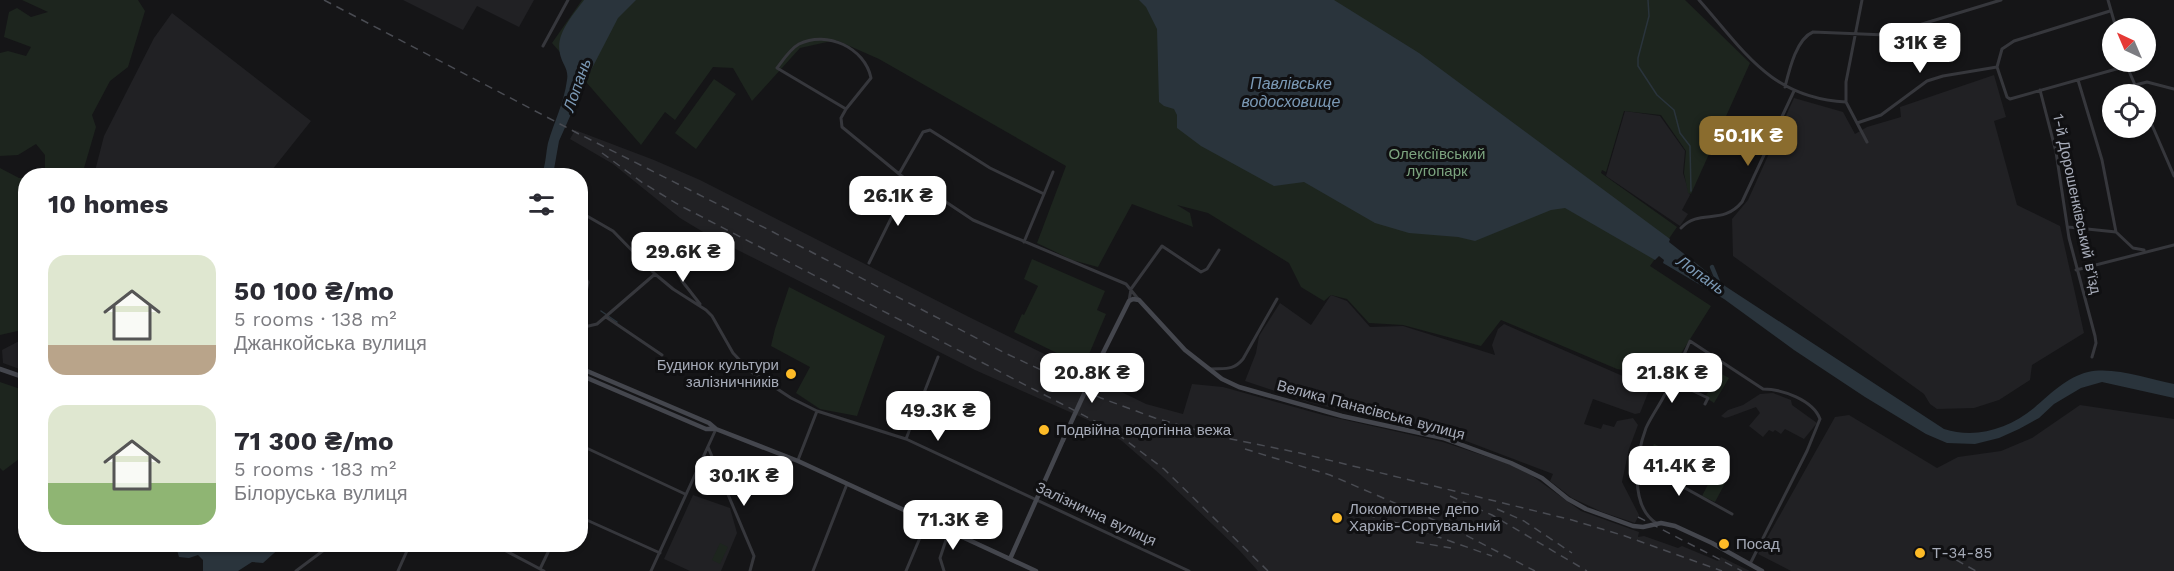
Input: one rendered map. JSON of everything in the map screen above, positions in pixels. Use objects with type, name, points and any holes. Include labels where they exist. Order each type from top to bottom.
[{"type":"street","points":[[543,46],[568,0]]},
{"type":"street","points":[[1699,0],[1754,63],[1785,87],[1832,101],[1846,102]]},
{"type":"street","points":[[1862,0],[1846,82],[1846,102],[1867,142]]},
{"type":"street","points":[[1785,87],[1792,62],[1805,35],[1813,32],[1886,35],[2001,0]]},
{"type":"street","points":[[2108,0],[2112,18]]},
{"type":"street","points":[[2106,72],[2010,99],[2007,97],[1997,67],[2002,49],[2014,41],[2110,11]]},
{"type":"street","points":[[813,39],[836,42],[855,50],[863,59],[871,78],[846,109],[777,68],[794,47],[813,39]]},
{"type":"street","points":[[1857,123],[1881,115],[1927,81],[1997,67]]},
{"type":"street","points":[[2078,80],[2102,160],[2116,232],[2133,248],[2146,251]]},
{"type":"street","points":[[2139,84],[2147,82],[2155,84]]},
{"type":"street","points":[[2156,84],[2174,89]]},
{"type":"street","name":"1-й Дорошенківський в’їзд","points":[[2040,90],[2056,152],[2076,270],[2095,336],[2096,344],[2092,357]]},
{"type":"street","points":[[1681,228],[1687,222],[1697,218],[1727,215],[1742,202],[1794,91]]},
{"type":"street","name":"Велика Панасівська вулиця","points":[[846,109],[841,118],[842,127],[909,182],[937,196],[973,220],[1107,276],[1131,289],[1185,350],[1222,379],[1239,387],[1342,416],[1443,438],[1542,478],[1568,499],[1586,509],[1626,524],[1643,527],[1656,523],[1675,526],[1762,571]]},
{"type":"street","points":[[899,174],[923,132],[930,130],[990,168],[1044,194]]},
{"type":"street","points":[[2156,134],[2174,176]]},
{"type":"street","points":[[1024,242],[1053,172]]},
{"type":"street","points":[[869,263],[909,182]]},
{"type":"street","name":"Залізнична вулиця","points":[[588,217],[613,231],[655,274],[712,316],[733,353],[760,380],[817,411],[906,439],[1189,571]]},
{"type":"street","points":[[2068,227],[2116,232]]},
{"type":"street","points":[[2076,270],[2174,244]]},
{"type":"street","points":[[1010,559],[1100,359],[1129,301],[1131,289],[1162,246],[1201,272],[1207,269],[1219,250]]},
{"type":"street","points":[[675,265],[682,281],[701,306]]},
{"type":"street","points":[[588,326],[597,324],[655,274]]},
{"type":"street","points":[[1209,369],[1230,369],[1244,359],[1277,299]]},
{"type":"street","points":[[1129,301],[1139,300]]},
{"type":"street","points":[[607,316],[662,355]]},
{"type":"street","points":[[1656,523],[1645,512],[1641,501],[1638,462],[1647,427],[1690,341],[1763,389],[1774,388],[1807,403],[1817,411],[1820,419],[1807,451],[1750,564]]},
{"type":"street","points":[[906,439],[938,357]]},
{"type":"street","points":[[0,369],[18,375]]},
{"type":"street","points":[[588,371],[709,423],[716,429],[798,461],[1036,571]]},
{"type":"street","points":[[588,378],[706,429],[716,429]]},
{"type":"street","points":[[1672,381],[1708,398],[1705,404]]},
{"type":"street","points":[[798,461],[817,411]]},
{"type":"street","points":[[651,571],[716,429]]},
{"type":"street","points":[[707,446],[753,556],[750,571]]},
{"type":"street","points":[[588,449],[685,494]]},
{"type":"street","points":[[1638,462],[1732,514]]},
{"type":"street","points":[[813,571],[847,484]]},
{"type":"street","points":[[588,521],[660,553]]},
{"type":"street","points":[[906,571],[927,521]]},
{"type":"street","points":[[944,571],[940,558],[949,531]]},
{"type":"street","points":[[296,571],[321,552]]},
{"type":"street","points":[[398,571],[406,552]]},
{"type":"street","points":[[507,552],[542,570],[549,552]]},
{"type":"shaded area","points":[[403,0],[534,0],[519,27],[477,6],[463,30]]},
{"type":"shaded area","points":[[172,13],[311,121],[274,168],[96,168],[104,136],[154,38]]},
{"type":"shaded area","points":[[1994,75],[2006,117],[1994,121],[2017,205],[2060,226],[2084,333],[2032,365],[2030,380],[1999,400],[1974,408],[1937,409],[1930,404],[1924,394],[1733,256],[1732,219],[1748,200],[1794,98],[1843,112],[1855,134],[1867,127],[1901,117],[1900,107]]},
{"type":"shaded area","points":[[1625,111],[1660,116],[1685,151],[1683,173],[1690,195],[1682,210],[1688,214],[1680,226],[1606,176]]},
{"type":"shaded area","points":[[575,130],[700,180],[1146,404],[1183,414],[1192,384],[1223,387],[1323,415],[1443,442],[1512,465],[1531,475],[1581,511],[1639,532],[1638,537],[1644,536],[1678,548],[1682,546],[1718,561],[1721,557],[1750,571],[1258,571],[1162,476],[1122,441],[1088,420],[975,370],[708,235],[680,218],[613,164],[570,139]]},
{"type":"shaded area","points":[[1331,295],[1347,301],[1370,327],[1403,326],[1495,355],[1492,345],[1498,329],[1504,324],[1650,388],[1640,413],[1635,414],[1593,399],[1584,424],[1601,429],[1603,424],[1614,427],[1617,421],[1633,418],[1638,425],[1629,449],[1622,482],[1639,515],[1635,523],[1602,512],[1572,498],[1550,481],[1553,474],[1437,430],[1405,421],[1402,425],[1308,402],[1245,381],[1256,353],[1259,336],[1280,303],[1311,325]]},
{"type":"shaded area","points":[[18,342],[18,368],[3,363],[2,350]]},
{"type":"shaded area","points":[[1773,393],[1791,400],[1792,405],[1817,423],[1804,439],[1785,429],[1781,434],[1775,430],[1773,432],[1769,430],[1763,437],[1749,426],[1760,413],[1756,407],[1729,417],[1721,416],[1760,394]]},
{"type":"shaded area","points":[[2080,405],[2174,419],[2174,571],[1791,571],[1758,554],[1835,417],[1849,415],[1937,468],[1958,457],[2001,451],[2032,438]]},
{"type":"shaded area","points":[[693,495],[730,508],[737,533],[721,571],[690,571],[664,559]]},
{"type":"green space","points":[[22,0],[138,0],[145,11],[128,67],[110,81],[92,115],[96,127],[84,168],[45,168],[45,155],[36,144],[18,155],[0,156],[0,53],[8,51],[26,56],[31,47],[4,37],[9,12],[17,8],[31,17],[48,12]]},
{"type":"green space","name":"Олексіївський лугопарк","points":[[582,0],[1685,0],[1750,63],[1691,194],[1688,193],[1684,173],[1686,151],[1661,115],[1624,111],[1606,172],[1602,170],[1601,173],[1677,227],[1650,266],[1711,306],[1661,385],[1501,320],[1481,346],[1403,325],[1369,323],[1347,299],[1331,295],[1324,301],[1301,287],[1289,263],[1208,213],[1177,205],[1190,213],[1193,227],[1132,204],[1098,267],[1072,260],[1037,243],[1066,166],[879,59],[836,40],[800,48],[752,101],[733,68],[713,67],[675,120],[665,112],[641,145],[552,43]]},
{"type":"green space","points":[[714,79],[736,94],[696,149],[675,133]]},
{"type":"green space","points":[[0,168],[18,177],[18,331],[0,335]]},
{"type":"green space","points":[[1032,259],[1105,291],[1097,310],[1106,314],[1087,359],[1063,356],[1014,332],[1038,286],[1024,279]]},
{"type":"green space","points":[[789,287],[885,336],[857,416],[820,409],[796,393],[810,367],[771,346]]},
{"type":"green space","points":[[1720,373],[1729,378],[1714,403],[1705,397]]},
{"type":"green space","points":[[0,382],[18,388],[18,460],[3,471],[0,468]]},
{"type":"green space","points":[[1654,444],[1674,453],[1668,465],[1649,455]]},
{"type":"green space","points":[[1716,469],[1729,476],[1715,502],[1702,496]]},
{"type":"green space","points":[[720,543],[728,547],[720,564],[712,560]]},
{"type":"water","name":"Лопань","points":[[584,0],[636,0],[618,18],[588,76],[559,141],[554,168],[544,168],[548,143],[566,88],[566,70],[559,47],[562,32]]},
{"type":"water","name":"Павлівське водосховище","points":[[1139,0],[1334,0],[1419,53],[1670,239],[1669,242],[1725,286],[1944,429],[1968,433],[2003,427],[2034,408],[2066,382],[2088,372],[2120,372],[2174,384],[2174,398],[2102,382],[2081,388],[2054,404],[2039,418],[1999,438],[1975,444],[1947,443],[1926,434],[1865,397],[1794,350],[1724,299],[1663,263],[1664,260],[1659,256],[1655,260],[1565,208],[1551,210],[1475,241],[1458,237],[1409,233],[1375,223],[1304,182],[1274,186],[1201,146],[1177,128],[1177,115],[1174,109],[1159,102],[1157,29],[1146,7]]},
{"type":"water","points":[[178,552],[275,552],[263,563],[252,562],[238,571],[203,571],[203,560],[198,555],[189,558],[179,557]]},
{"type":"waterway","points":[[1648,0],[1649,16],[1638,66],[1657,95],[1674,110],[1680,133],[1690,146],[1691,191]]},
{"type":"waterway","name":"Лопань","points":[[1712,267],[1719,284]]},
{"type":"waterway","points":[[601,311],[617,322]]},
{"type":"railway","points":[[324,0],[1005,353],[1101,398],[1155,418],[1221,437],[1300,453],[1572,520],[1625,536],[1722,571]]},
{"type":"railway","points":[[602,153],[643,183],[679,205],[1112,430],[1164,469],[1268,571]]},
{"type":"railway","points":[[1245,449],[1330,475],[1448,526],[1535,571]]},
{"type":"railway","points":[[1450,496],[1492,515],[1587,571]]},
{"type":"railway","points":[[1373,505],[1396,513]]},
{"type":"railway","points":[[1497,509],[1524,521],[1572,553]]},
{"type":"railway","points":[[1367,515],[1405,525],[1492,556]]},
{"type":"railway","points":[[1638,517],[1742,571]]},
{"type":"railway","points":[[1416,542],[1451,548]]},
{"type":"railway","points":[[1944,553],[1976,571]]},
{"type":"place","name":"Будинок культури залізничників","points":[[791,374]]},
{"type":"place","name":"Подвійна водогінна вежа","points":[[1044,430]]},
{"type":"place","name":"Локомотивне депо Харків-Сортувальний","points":[[1337,518]]},
{"type":"place","name":"Посад","points":[[1724,544]]},
{"type":"place","name":"Т-34-85","points":[[1920,553]]}]
